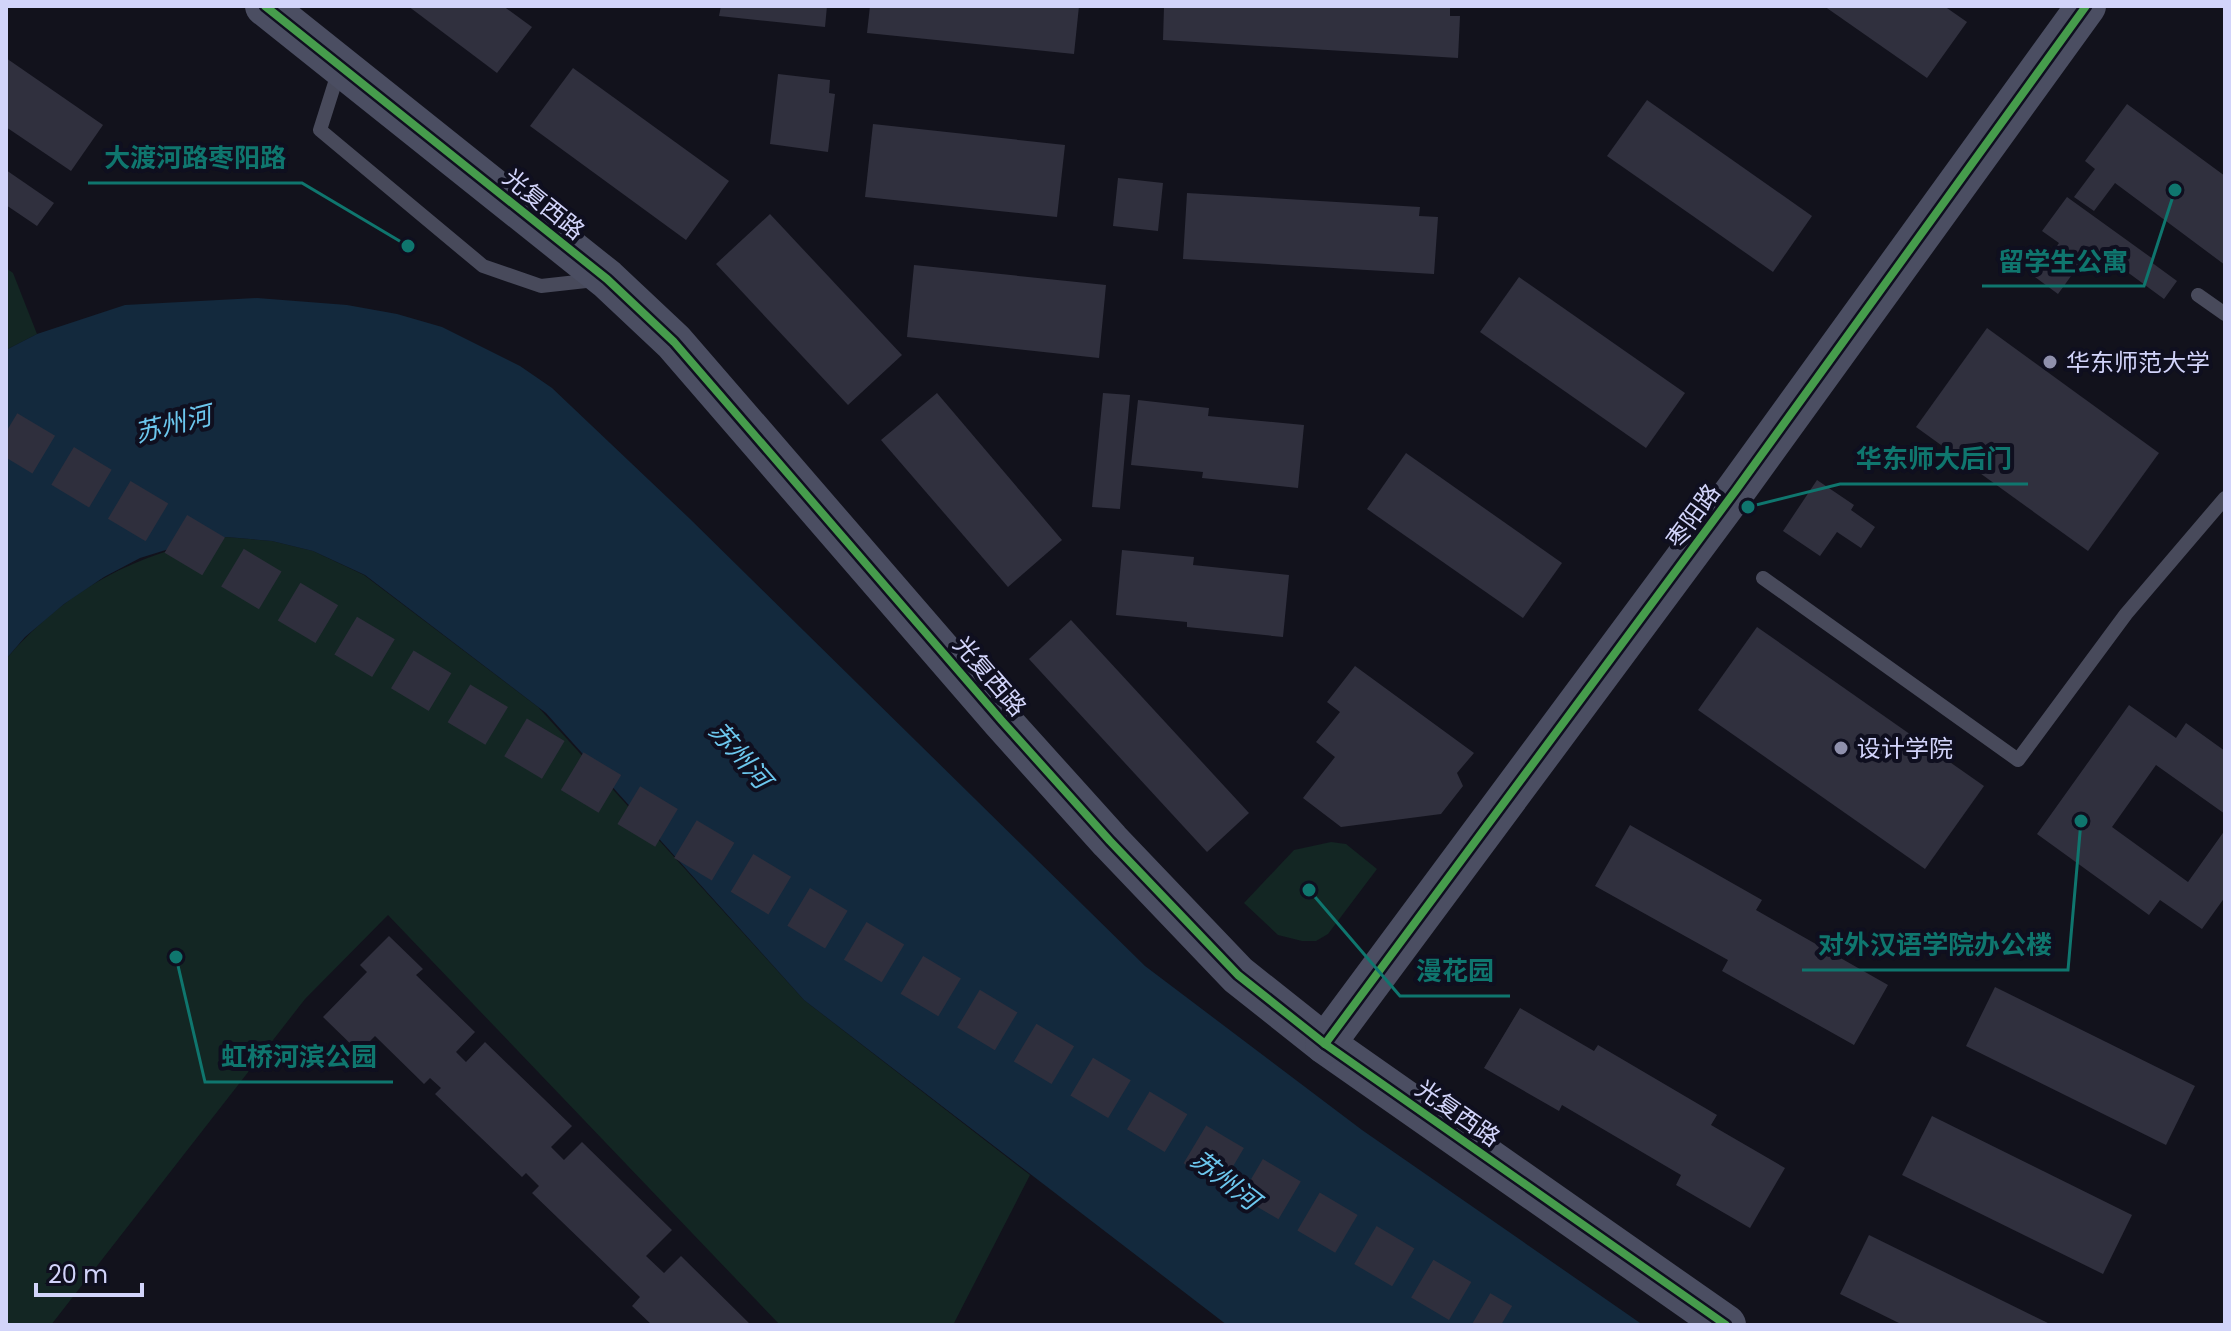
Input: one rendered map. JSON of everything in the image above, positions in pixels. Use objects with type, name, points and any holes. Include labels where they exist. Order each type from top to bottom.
[{"type":"street","name":"光复西路","points":[[265,6],[607,279],[674,342],[1002,721],[1110,841],[1238,975],[1325,1044],[1726,1325]]},
{"type":"street","name":"枣阳路","points":[[1325,1044],[1736,490],[2086,6]]},
{"type":"lane","points":[[341,65],[320,130],[483,266],[541,286],[607,279]]},
{"type":"lane","points":[[2198,295],[2225,314]]},
{"type":"lane","points":[[1763,578],[2018,760],[2126,614],[2225,498]]},
{"type":"green space","points":[[6,268],[13,273],[37,334],[6,350]]},
{"type":"green space","points":[[227,537],[272,541],[313,551],[364,575],[538,707],[804,1000],[1030,1175],[953,1325],[780,1325],[388,915],[305,999],[51,1325],[6,1325],[6,659],[54,612],[105,577],[162,553]]},
{"type":"green space","points":[[1331,842],[1346,844],[1377,869],[1328,934],[1316,941],[1278,935],[1244,903],[1294,850]]},
{"type":"water","name":"苏州河","points":[[257,298],[347,305],[397,314],[442,327],[520,366],[552,388],[689,518],[1145,966],[1362,1130],[1643,1325],[1227,1325],[804,1000],[546,713],[365,575],[313,551],[272,541],[227,537],[185,544],[140,558],[64,604],[25,637],[6,659],[6,350],[37,334],[125,305]]},
{"type":"building","points":[[408,6],[503,6],[532,27],[497,73]]},
{"type":"building","points":[[721,6],[827,6],[825,27],[719,16]]},
{"type":"building","points":[[870,6],[1079,6],[1074,54],[867,33]]},
{"type":"building","points":[[1450,6],[1450,16],[1460,16],[1458,58],[1163,40],[1164,7]]},
{"type":"building","points":[[1824,6],[1944,6],[1967,22],[1927,78]]},
{"type":"building","points":[[6,58],[103,125],[71,171],[6,127]]},
{"type":"building","points":[[573,68],[729,181],[686,240],[530,126]]},
{"type":"building","points":[[778,74],[830,80],[829,93],[835,94],[828,152],[770,144]]},
{"type":"building","points":[[1647,100],[1812,216],[1773,272],[1607,156]]},
{"type":"building","points":[[2127,104],[2225,176],[2225,265],[2115,183],[2094,211],[2074,197],[2095,169],[2085,161]]},
{"type":"building","points":[[873,124],[1065,145],[1057,217],[865,197]]},
{"type":"building","points":[[6,170],[54,203],[37,226],[6,205]]},
{"type":"building","points":[[1118,178],[1163,183],[1158,231],[1113,226]]},
{"type":"building","points":[[1187,193],[1420,207],[1419,216],[1438,217],[1434,274],[1183,259]]},
{"type":"building","points":[[2067,197],[2153,259],[2151,262],[2177,281],[2164,299],[2115,263],[2105,277],[2082,261],[2058,294],[2035,277],[2059,243],[2042,231]]},
{"type":"building","points":[[770,214],[902,355],[848,405],[716,264]]},
{"type":"building","points":[[914,265],[1106,285],[1099,358],[907,337]]},
{"type":"building","points":[[1519,277],[1685,393],[1646,448],[1480,332]]},
{"type":"building","points":[[1987,328],[2159,453],[2088,551],[1916,427]]},
{"type":"building","points":[[937,393],[1062,540],[1008,587],[881,440]]},
{"type":"building","points":[[1103,393],[1130,395],[1120,509],[1092,507]]},
{"type":"building","points":[[1138,400],[1209,408],[1208,416],[1304,425],[1298,488],[1202,478],[1203,472],[1131,465]]},
{"type":"building","points":[[1406,453],[1562,563],[1523,618],[1367,509]]},
{"type":"building","points":[[1817,480],[1854,505],[1851,510],[1875,527],[1861,548],[1837,532],[1820,556],[1783,531]]},
{"type":"building","points":[[1122,550],[1194,557],[1193,565],[1289,575],[1283,637],[1187,627],[1187,622],[1116,615]]},
{"type":"building","points":[[1071,620],[1249,813],[1207,852],[1029,659]]},
{"type":"building","name":"设计学院","points":[[1757,627],[1984,786],[1925,869],[1698,710]]},
{"type":"building","points":[[1355,666],[1474,753],[1457,773],[1463,786],[1441,814],[1341,827],[1303,798],[1335,757],[1316,742],[1340,712],[1327,702]]},
{"type":"building","points":[[2129,705],[2176,738],[2186,723],[2225,751],[2225,814],[2156,765],[2112,827],[2188,882],[2225,830],[2225,897],[2202,929],[2160,900],[2149,915],[2037,834]]},
{"type":"building","points":[[1630,825],[1762,900],[1756,910],[1888,985],[1854,1045],[1722,971],[1728,960],[1595,886]]},
{"type":"building","points":[[389,936],[423,969],[416,975],[475,1032],[456,1052],[466,1062],[485,1042],[572,1126],[551,1147],[564,1160],[582,1142],[672,1230],[646,1256],[664,1273],[681,1256],[751,1325],[652,1325],[632,1306],[640,1297],[532,1193],[539,1186],[526,1173],[522,1177],[435,1094],[441,1088],[430,1078],[424,1084],[375,1036],[359,1052],[323,1017],[367,972],[360,965]]},
{"type":"building","points":[[1995,987],[2195,1086],[2166,1145],[1966,1046]]},
{"type":"building","points":[[1520,1008],[1594,1051],[1598,1045],[1717,1115],[1711,1125],[1785,1168],[1750,1228],[1676,1185],[1681,1175],[1562,1105],[1559,1111],[1484,1068]]},
{"type":"building","points":[[1932,1116],[2132,1215],[2103,1274],[1902,1175]]},
{"type":"building","points":[[1869,1235],[2052,1325],[1903,1325],[1840,1294]]},
{"type":"tunnel","points":[[6,432],[1501,1325]]},
{"type":"cycle path","points":[[265,6],[607,279],[674,342],[1002,721],[1110,841],[1238,975],[1325,1044],[1726,1325]]},
{"type":"cycle path","points":[[1325,1044],[1736,490],[2086,6]]},
{"type":"place","name":"留学生公寓","points":[[2175,190]]},
{"type":"place","name":"大渡河路枣阳路","points":[[408,246]]},
{"type":"place","name":"华东师范大学","points":[[2050,362]]},
{"type":"place","name":"华东师大后门","points":[[1748,507]]},
{"type":"place","name":"设计学院","points":[[1841,748]]},
{"type":"place","name":"对外汉语学院办公楼","points":[[2081,821]]},
{"type":"place","name":"漫花园","points":[[1309,890]]},
{"type":"place","name":"虹桥河滨公园","points":[[176,957]]}]
